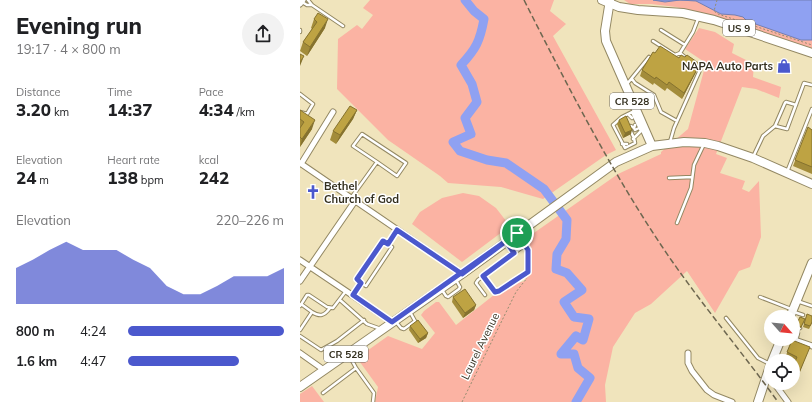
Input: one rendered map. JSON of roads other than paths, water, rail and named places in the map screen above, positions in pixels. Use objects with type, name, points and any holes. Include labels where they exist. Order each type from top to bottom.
[{"type":"main road","name":"US 9","points":[[608,1],[619,7],[638,10],[669,11],[714,20],[812,53]]},
{"type":"main road","name":"CR 528","points":[[608,1],[605,30],[606,41],[626,86],[642,130],[652,146]]},
{"type":"main road","points":[[652,146],[684,142],[705,143],[731,150],[752,158],[812,184]]},
{"type":"main road","name":"CR 528","points":[[300,387],[623,158],[627,145],[652,146]]},
{"type":"main road","points":[[793,310],[812,265]]},
{"type":"main road","points":[[758,402],[764,386]]},
{"type":"street","points":[[333,112],[300,164],[397,230],[458,276]]},
{"type":"street","points":[[300,281],[352,199]]},
{"type":"street","points":[[300,260],[393,321]]},
{"type":"street","points":[[800,342],[812,346]]},
{"type":"street","points":[[300,353],[324,370]]},
{"type":"street","points":[[688,353],[688,363],[707,390],[714,396],[732,402]]},
{"type":"street","points":[[779,390],[788,402]]},
{"type":"lane","points":[[308,0],[312,5],[343,26]]},
{"type":"lane","points":[[301,2],[307,5],[312,5]]},
{"type":"lane","points":[[653,42],[675,55],[680,53],[693,32],[698,16]]},
{"type":"lane","points":[[661,30],[684,45]]},
{"type":"lane","points":[[680,53],[689,60]]},
{"type":"lane","points":[[626,86],[649,57]]},
{"type":"lane","points":[[670,144],[677,121],[700,70],[694,64]]},
{"type":"lane","points":[[632,79],[635,83],[654,95],[661,112],[677,121]]},
{"type":"lane","points":[[776,126],[787,129],[804,83],[812,85]]},
{"type":"lane","points":[[300,94],[313,104],[306,114],[300,112]]},
{"type":"lane","points":[[752,158],[763,136],[776,126],[784,103],[786,102],[796,105]]},
{"type":"lane","points":[[786,173],[812,109]]},
{"type":"lane","points":[[624,116],[632,139],[635,143],[627,145],[613,125],[624,116],[629,117],[634,111]]},
{"type":"lane","points":[[633,126],[635,130],[642,130]]},
{"type":"lane","points":[[632,139],[642,130]]},
{"type":"lane","points":[[362,134],[406,164],[397,176],[377,162],[353,146],[362,134]]},
{"type":"lane","points":[[677,223],[691,188],[694,165],[705,143]]},
{"type":"lane","points":[[352,199],[377,162]]},
{"type":"lane","points":[[669,178],[692,177]]},
{"type":"lane","points":[[388,244],[397,230]]},
{"type":"lane","points":[[483,276],[495,292],[499,291],[528,272],[528,250],[517,233]]},
{"type":"lane","points":[[383,241],[388,244],[392,247],[366,286],[361,283],[357,279],[383,241]]},
{"type":"lane","points":[[506,241],[514,253]]},
{"type":"lane","points":[[485,295],[476,283],[483,276],[525,245]]},
{"type":"lane","points":[[353,295],[361,283]]},
{"type":"lane","points":[[330,308],[310,295],[307,296],[301,305],[318,315],[323,315],[326,314],[330,308],[333,308],[346,291]]},
{"type":"lane","points":[[760,297],[786,310]]},
{"type":"lane","points":[[340,300],[368,324],[381,329]]},
{"type":"lane","points":[[797,301],[812,306]]},
{"type":"lane","points":[[393,321],[404,329],[415,321],[409,310]]},
{"type":"lane","points":[[300,330],[312,312]]},
{"type":"lane","points":[[800,314],[803,315],[802,320]]},
{"type":"lane","points":[[726,318],[758,358],[764,360]]},
{"type":"lane","points":[[300,336],[321,350],[336,341],[364,320]]},
{"type":"lane","points":[[347,353],[374,393],[373,402]]},
{"type":"lane","points":[[323,393],[356,368]]},
{"type":"water","points":[[653,0],[680,0],[665,2]]},
{"type":"water","points":[[680,0],[812,0],[812,40],[801,40],[747,21],[743,17],[721,14],[696,1]]},
{"type":"waterway","points":[[465,0],[474,11],[484,19],[477,44],[461,65],[472,84],[477,102],[465,118],[471,134],[453,142],[460,151],[487,160],[506,163],[544,189],[567,220],[566,239],[557,254],[556,269],[567,273],[582,290],[564,302],[574,317],[589,319],[583,340],[576,336],[561,354],[574,354],[578,368],[590,378],[576,402]]},
{"type":"railway","points":[[524,0],[606,155],[642,215],[689,285],[778,402]]},
{"type":"place","name":"NAPA Auto Parts","points":[[784,66]]},
{"type":"place","name":"Bethel Church of God","points":[[313,192]]}]
